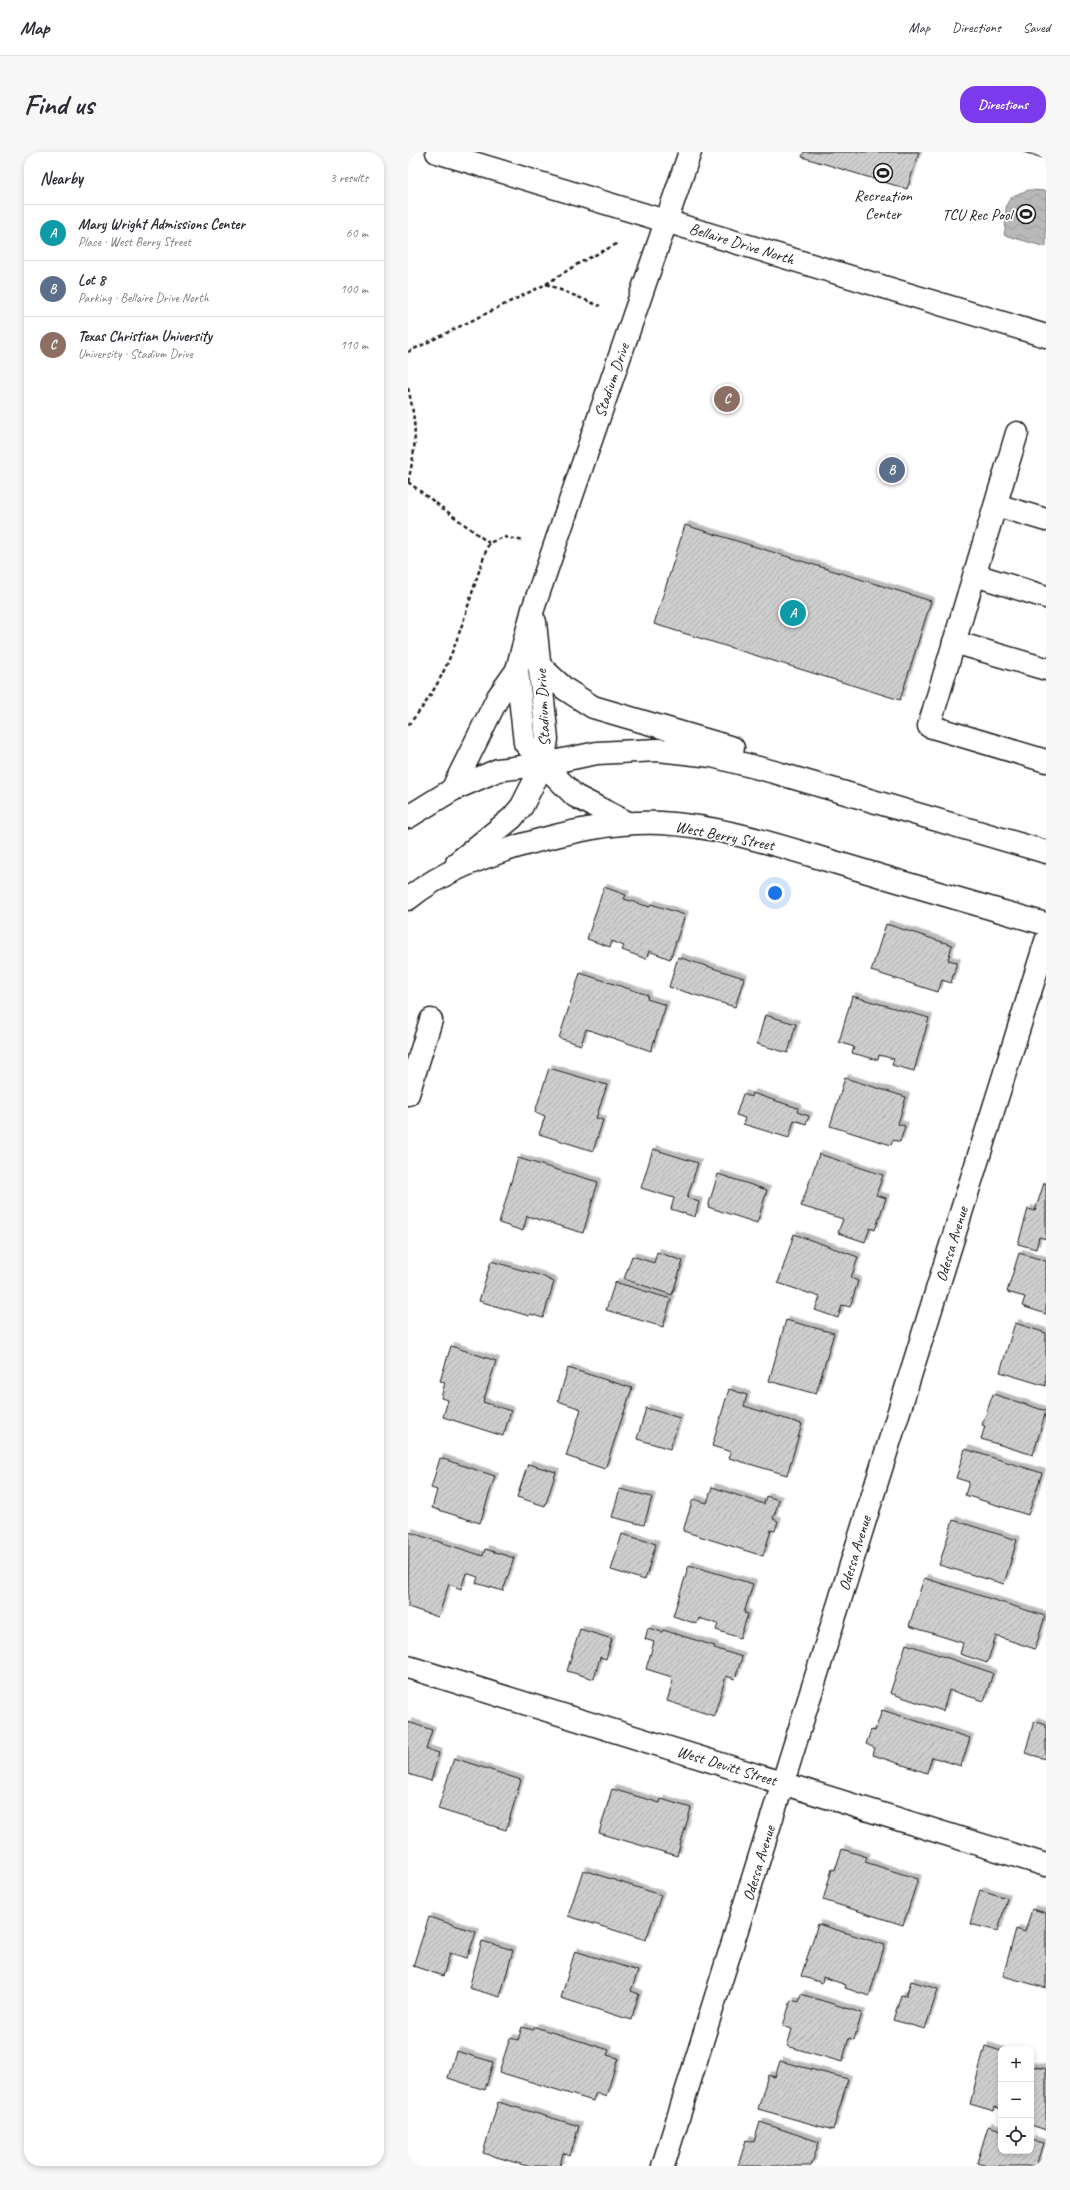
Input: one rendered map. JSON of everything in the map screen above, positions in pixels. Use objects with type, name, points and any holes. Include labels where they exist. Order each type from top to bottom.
[{"type":"street","name":"Bellaire Drive North","points":[[438,152],[1046,336]]},
{"type":"street","name":"Stadium Drive","points":[[543,764],[525,743],[517,670],[533,609],[690,152]]},
{"type":"street","points":[[1017,433],[929,726],[1046,761]]},
{"type":"street","points":[[996,505],[1046,520]]},
{"type":"street","points":[[975,575],[1046,597]]},
{"type":"street","name":"Stadium Drive","points":[[533,609],[546,739],[543,764]]},
{"type":"street","points":[[954,642],[1046,669]]},
{"type":"street","points":[[539,665],[564,689],[593,707],[753,754],[837,790]]},
{"type":"street","points":[[452,790],[498,697],[517,670]]},
{"type":"street","points":[[408,817],[452,790],[498,770],[543,764],[597,753],[658,750],[712,756],[774,772],[1046,852]]},
{"type":"street","points":[[543,764],[575,796],[628,823]]},
{"type":"street","points":[[445,874],[479,843],[512,818],[522,806],[543,764]]},
{"type":"street","name":"West Berry Street","points":[[408,899],[445,874],[496,853],[576,830],[628,823],[690,825],[744,836],[1046,924]]},
{"type":"street","name":"Odessa Avenue","points":[[663,2166],[1046,941]]},
{"type":"street","points":[[408,1094],[431,1020]]},
{"type":"street","name":"West Devitt Street","points":[[408,1667],[783,1782],[1046,1865]]},
{"type":"path","points":[[408,352],[546,284],[581,262],[617,244]]},
{"type":"path","points":[[546,284],[600,306]]},
{"type":"path","points":[[408,388],[416,420],[415,446],[408,482],[489,543]]},
{"type":"path","points":[[408,725],[422,710],[445,670],[465,621],[479,570],[489,543],[504,537],[524,541]]},
{"type":"water","name":"TCU Rec Pool","points":[[1029,190],[1046,191],[1046,247],[1004,235],[1006,206],[1008,202],[1012,197],[1019,193]]},
{"type":"building","name":"Recreation Center","points":[[804,152],[919,152],[907,189],[802,157]]},
{"type":"building","points":[[1023,152],[1046,152],[1046,159]]},
{"type":"building","points":[[685,525],[931,601],[900,700],[654,624]]},
{"type":"building","points":[[604,887],[626,895],[624,899],[650,907],[651,904],[685,915],[670,959],[649,951],[646,959],[622,950],[624,946],[612,941],[610,947],[587,939]]},
{"type":"building","points":[[886,924],[952,945],[948,960],[957,962],[951,983],[942,980],[938,992],[871,971]]},
{"type":"building","points":[[678,957],[744,978],[735,1007],[669,987]]},
{"type":"building","points":[[580,973],[648,995],[647,999],[666,1005],[651,1051],[586,1029],[581,1045],[559,1038]]},
{"type":"building","points":[[852,996],[929,1018],[914,1071],[892,1065],[894,1059],[879,1055],[878,1060],[852,1053],[854,1047],[839,1042]]},
{"type":"building","points":[[765,1015],[796,1024],[788,1053],[757,1044]]},
{"type":"building","points":[[549,1068],[607,1085],[596,1118],[603,1120],[593,1151],[539,1134],[545,1116],[535,1112]]},
{"type":"building","points":[[845,1078],[906,1097],[898,1124],[905,1126],[900,1142],[893,1140],[891,1145],[830,1126]]},
{"type":"building","points":[[752,1093],[798,1108],[797,1112],[809,1116],[806,1124],[794,1120],[789,1138],[743,1124],[745,1118],[736,1115],[743,1094],[751,1097]]},
{"type":"building","points":[[653,1149],[698,1163],[687,1198],[699,1202],[695,1217],[671,1209],[674,1198],[641,1188]]},
{"type":"building","points":[[819,1154],[883,1175],[876,1195],[886,1198],[875,1230],[870,1228],[865,1242],[838,1233],[843,1219],[801,1206]]},
{"type":"building","points":[[518,1158],[598,1182],[583,1233],[527,1216],[523,1231],[499,1223]]},
{"type":"building","points":[[718,1174],[767,1190],[757,1223],[708,1207]]},
{"type":"building","points":[[1044,1183],[1046,1183],[1046,1239],[1039,1237],[1036,1249],[1018,1244],[1028,1209],[1035,1211]]},
{"type":"building","points":[[794,1234],[858,1257],[851,1278],[858,1281],[850,1307],[842,1305],[838,1318],[815,1310],[820,1297],[778,1283]]},
{"type":"building","points":[[657,1252],[683,1261],[672,1295],[624,1279],[632,1256],[654,1263]]},
{"type":"building","points":[[1019,1253],[1046,1261],[1046,1314],[1022,1306],[1025,1297],[1007,1292]]},
{"type":"building","points":[[491,1261],[542,1276],[554,1282],[543,1318],[530,1314],[529,1316],[479,1301]]},
{"type":"building","points":[[615,1282],[671,1299],[663,1327],[606,1310]]},
{"type":"building","points":[[786,1320],[834,1333],[816,1394],[769,1381]]},
{"type":"building","points":[[1015,1323],[1046,1333],[1046,1386],[1000,1372]]},
{"type":"building","points":[[451,1346],[496,1361],[483,1402],[511,1411],[503,1436],[443,1417],[448,1400],[441,1398],[445,1382],[440,1381]]},
{"type":"building","points":[[568,1368],[632,1388],[605,1469],[566,1456],[581,1409],[558,1401]]},
{"type":"building","points":[[729,1389],[747,1395],[744,1406],[802,1424],[787,1475],[729,1458],[731,1452],[712,1446]]},
{"type":"building","points":[[993,1394],[1046,1411],[1033,1455],[981,1439],[985,1426],[982,1425]]},
{"type":"building","points":[[646,1408],[680,1418],[670,1449],[637,1439]]},
{"type":"building","points":[[965,1449],[1042,1473],[1028,1515],[965,1495],[969,1482],[956,1478]]},
{"type":"building","points":[[440,1458],[495,1476],[480,1523],[432,1508],[437,1490],[431,1488]]},
{"type":"building","points":[[528,1464],[556,1472],[545,1506],[517,1497]]},
{"type":"building","points":[[712,1487],[764,1504],[766,1496],[779,1500],[773,1519],[778,1521],[775,1531],[771,1530],[763,1556],[683,1531],[693,1499],[707,1503]]},
{"type":"building","points":[[620,1489],[652,1497],[644,1525],[612,1517]]},
{"type":"building","points":[[953,1520],[1017,1540],[1004,1584],[939,1565]]},
{"type":"building","points":[[409,1532],[483,1556],[485,1549],[514,1558],[503,1591],[476,1583],[478,1577],[466,1573],[461,1589],[449,1584],[438,1617],[408,1607]]},
{"type":"building","points":[[622,1534],[656,1544],[645,1580],[611,1570]]},
{"type":"building","points":[[689,1565],[753,1584],[744,1613],[748,1614],[740,1638],[716,1630],[718,1624],[699,1618],[697,1624],[673,1616]]},
{"type":"building","points":[[924,1578],[1045,1616],[1035,1649],[996,1636],[987,1663],[960,1654],[963,1643],[909,1626]]},
{"type":"building","points":[[648,1628],[662,1632],[663,1630],[715,1646],[714,1648],[742,1657],[735,1679],[726,1676],[714,1716],[667,1701],[673,1681],[671,1680],[672,1677],[646,1669],[654,1642],[645,1639]]},
{"type":"building","points":[[580,1629],[612,1639],[606,1659],[600,1657],[594,1679],[567,1671]]},
{"type":"building","points":[[906,1644],[993,1673],[984,1701],[949,1690],[943,1711],[890,1693]]},
{"type":"building","points":[[882,1710],[970,1738],[961,1766],[932,1757],[927,1773],[873,1755],[875,1748],[866,1744],[871,1730],[875,1731]]},
{"type":"building","points":[[1034,1721],[1046,1725],[1046,1759],[1025,1753]]},
{"type":"building","points":[[408,1722],[432,1730],[426,1749],[439,1753],[431,1781],[408,1774]]},
{"type":"building","points":[[454,1758],[521,1780],[506,1830],[438,1809]]},
{"type":"building","points":[[612,1789],[660,1803],[661,1799],[691,1808],[677,1856],[599,1833]]},
{"type":"building","points":[[842,1849],[867,1857],[865,1862],[918,1879],[903,1925],[823,1900],[832,1869],[835,1870]]},
{"type":"building","points":[[583,1870],[661,1895],[646,1940],[568,1916]]},
{"type":"building","points":[[980,1890],[1007,1898],[998,1931],[970,1924]]},
{"type":"building","points":[[1032,1909],[1046,1913],[1046,1988],[1003,1976],[1016,1929],[1025,1932]]},
{"type":"building","points":[[429,1917],[476,1932],[467,1958],[450,1953],[443,1976],[413,1966]]},
{"type":"building","points":[[818,1924],[885,1945],[869,1996],[845,1988],[846,1985],[823,1977],[822,1983],[801,1976]]},
{"type":"building","points":[[482,1941],[513,1950],[500,1997],[469,1988]]},
{"type":"building","points":[[575,1951],[638,1971],[631,1991],[639,1994],[631,2020],[561,1998]]},
{"type":"building","points":[[911,1981],[938,1989],[925,2029],[893,2020],[901,1995],[906,1996]]},
{"type":"building","points":[[801,1994],[862,2013],[854,2040],[849,2038],[842,2062],[787,2046],[792,2029],[783,2026],[791,2000],[799,2002]]},
{"type":"building","points":[[522,2027],[533,2030],[535,2027],[609,2050],[607,2055],[618,2058],[606,2096],[596,2092],[593,2101],[499,2072],[510,2038],[518,2040]]},
{"type":"building","points":[[985,2046],[998,2050],[998,2108],[995,2107],[994,2111],[970,2104]]},
{"type":"building","points":[[456,2051],[493,2062],[485,2090],[448,2078]]},
{"type":"building","points":[[780,2061],[848,2079],[833,2130],[758,2109],[768,2075],[775,2077]]},
{"type":"building","points":[[1034,2067],[1046,2069],[1046,2130],[1034,2126]]},
{"type":"building","points":[[498,2102],[579,2126],[570,2156],[563,2153],[560,2166],[527,2166],[483,2153]]},
{"type":"building","points":[[760,2122],[819,2142],[811,2166],[738,2166],[746,2140],[754,2142]]},
{"type":"building","points":[[988,2126],[998,2129],[998,2154],[1034,2154],[1034,2141],[1043,2143],[1036,2166],[987,2166],[977,2163]]},
{"type":"place","name":"Recreation Center","points":[[883,173]]},
{"type":"place","name":"TCU Rec Pool","points":[[1026,214]]},
{"type":"place","name":"Texas Christian University","points":[[727,399]]},
{"type":"place","name":"Lot 8","points":[[892,470]]},
{"type":"place","name":"Mary Wright Admissions Center","points":[[793,613]]}]
